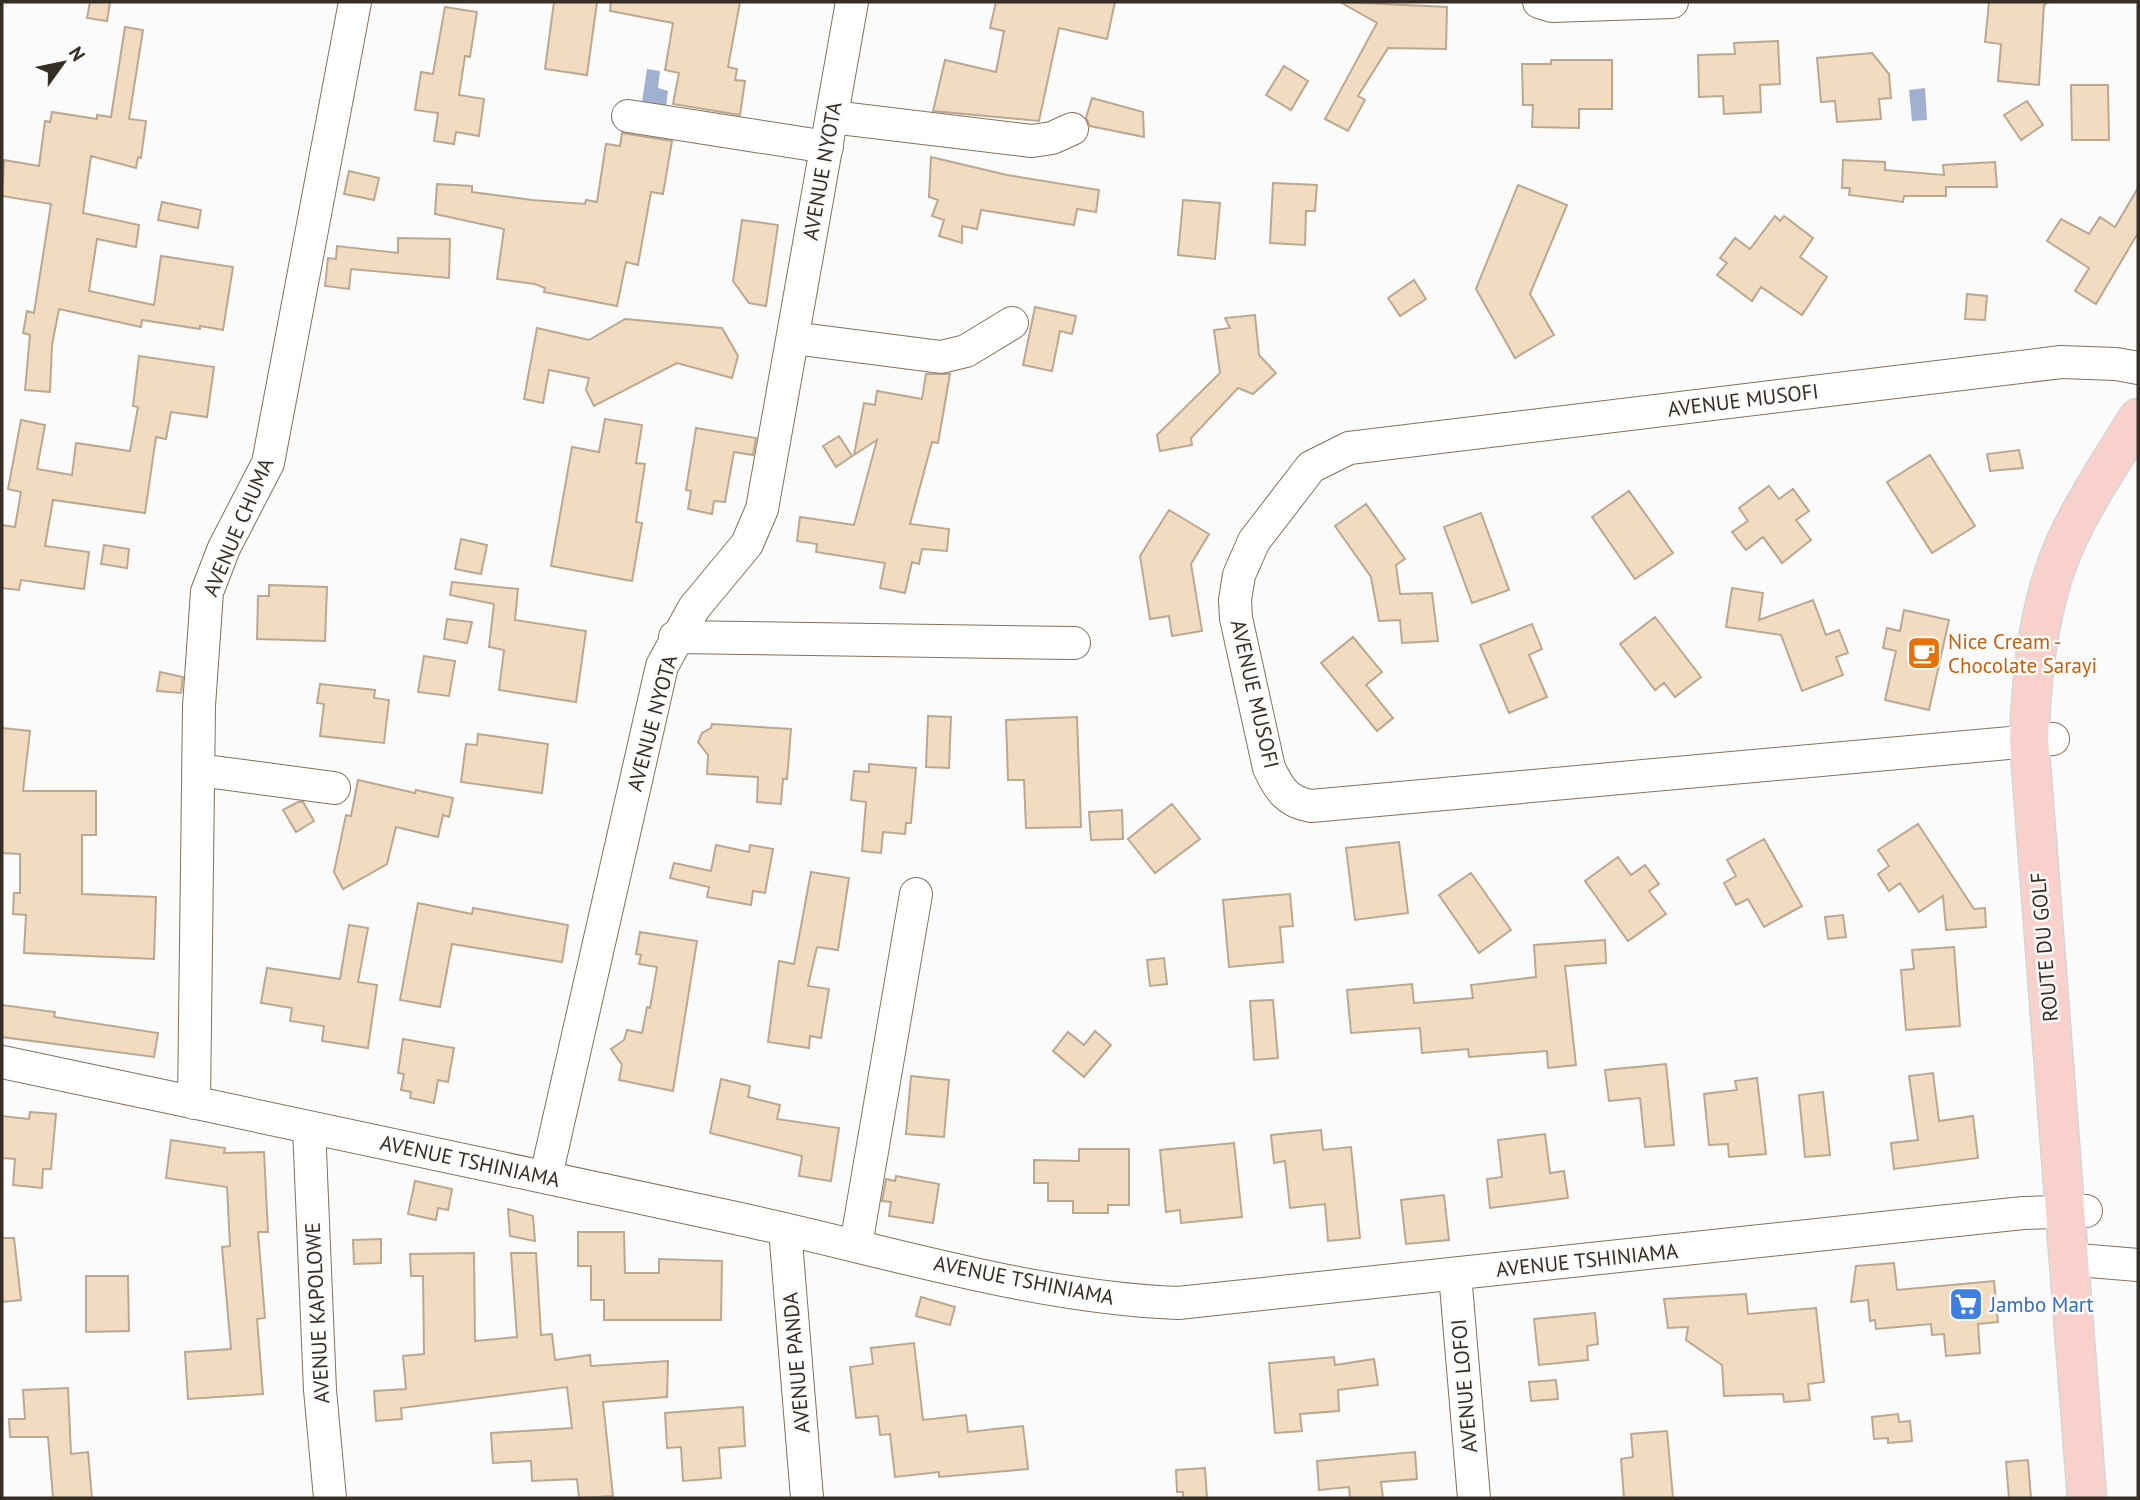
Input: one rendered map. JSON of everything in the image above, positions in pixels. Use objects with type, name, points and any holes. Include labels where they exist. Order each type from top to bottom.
[{"type":"main road","name":"ROUTE DU GOLF","points":[[2087,1498],[2078,1259],[2034,662],[2045,603],[2054,575],[2078,519],[2138,418]]},
{"type":"main road","points":[[2041,739],[2079,581],[2106,520],[2138,465]]},
{"type":"main road","points":[[2078,1259],[2110,1498]]},
{"type":"street","name":"AVENUE CHUMA","points":[[194,1102],[198,770],[207,592],[225,548],[268,463],[355,2]]},
{"type":"street","name":"AVENUE NYOTA","points":[[546,1176],[662,666],[694,608],[747,544],[762,509],[852,2]]},
{"type":"street","points":[[1539,2],[1552,6],[1672,2]]},
{"type":"street","points":[[628,116],[827,148]]},
{"type":"street","points":[[832,117],[1032,141],[1052,138],[1072,130]]},
{"type":"street","points":[[793,338],[941,357],[966,351],[1012,323]]},
{"type":"street","name":"AVENUE MUSOFI","points":[[2041,739],[1311,806],[1299,804],[1290,800],[1279,789],[1269,768],[1236,618],[1235,600],[1239,575],[1254,541],[1311,467],[1349,447],[2061,362],[2116,364],[2138,368]]},
{"type":"street","points":[[676,637],[1074,643]]},
{"type":"street","points":[[198,770],[334,788]]},
{"type":"street","points":[[856,1245],[916,894]]},
{"type":"street","name":"AVENUE TSHINIAMA","points":[[2,1062],[546,1176],[1084,1294],[1137,1301],[1178,1303],[2074,1211]]},
{"type":"street","name":"AVENUE KAPOLOWE","points":[[309,1127],[320,1391],[330,1498]]},
{"type":"street","name":"AVENUE PANDA","points":[[785,1228],[807,1498]]},
{"type":"street","points":[[2078,1259],[2138,1265]]},
{"type":"street","name":"AVENUE LOFOI","points":[[1454,1274],[1474,1498]]},
{"type":"water","points":[[647,69],[660,71],[658,88],[668,91],[666,106],[642,102]]},
{"type":"water","points":[[1925,88],[1927,120],[1912,121],[1909,90]]},
{"type":"building","points":[[90,2],[110,2],[107,21],[87,18]]},
{"type":"building","points":[[554,2],[597,2],[587,75],[545,69]]},
{"type":"building","points":[[611,2],[740,2],[728,67],[737,69],[735,80],[745,81],[740,115],[673,104],[679,73],[665,70],[673,23],[610,11]]},
{"type":"building","points":[[996,2],[1115,2],[1107,39],[1059,28],[1039,121],[933,111],[945,60],[996,72],[1004,31],[990,28]]},
{"type":"building","points":[[1340,2],[1447,7],[1446,49],[1388,48],[1358,96],[1365,100],[1348,131],[1325,119],[1377,23]]},
{"type":"building","points":[[1989,2],[2048,2],[2044,5],[2039,85],[1998,81],[2001,44],[1985,42]]},
{"type":"building","points":[[445,7],[477,12],[470,57],[465,56],[459,95],[484,99],[479,136],[456,132],[454,144],[434,141],[438,113],[415,110],[421,72],[433,74]]},
{"type":"building","points":[[125,27],[143,30],[129,119],[146,121],[141,158],[138,157],[136,168],[91,156],[83,213],[139,225],[136,247],[97,239],[89,291],[154,305],[161,256],[233,267],[223,330],[142,320],[141,327],[59,309],[52,345],[50,392],[25,390],[30,335],[23,333],[27,311],[34,313],[51,204],[2,196],[4,160],[39,166],[45,121],[50,122],[52,112],[97,119],[97,115],[111,117]]},
{"type":"building","points":[[1778,41],[1780,84],[1760,85],[1761,112],[1724,114],[1723,96],[1699,97],[1698,55],[1735,54],[1734,43]]},
{"type":"building","points":[[1872,53],[1889,74],[1891,98],[1879,99],[1881,119],[1837,122],[1835,101],[1821,102],[1817,58]]},
{"type":"building","points":[[1551,60],[1612,60],[1612,109],[1579,109],[1579,128],[1532,127],[1533,105],[1523,105],[1522,64],[1551,64]]},
{"type":"building","points":[[1284,66],[1308,81],[1291,110],[1266,95]]},
{"type":"building","points":[[2071,85],[2108,85],[2109,140],[2072,140]]},
{"type":"building","points":[[1092,98],[1143,112],[1144,137],[1090,126],[1086,118]]},
{"type":"building","points":[[2027,101],[2043,125],[2021,140],[2004,115]]},
{"type":"building","points":[[622,133],[672,141],[663,194],[651,192],[638,265],[626,262],[617,306],[544,292],[545,288],[535,284],[497,279],[504,229],[435,214],[437,184],[472,186],[472,192],[532,200],[585,204],[586,200],[597,202],[606,144],[620,146]]},
{"type":"building","points":[[931,157],[1007,175],[1099,190],[1096,212],[1077,209],[1074,225],[981,210],[977,229],[962,226],[962,243],[939,236],[944,220],[932,216],[938,200],[929,197]]},
{"type":"building","points":[[1843,160],[1885,162],[1885,170],[1944,175],[1943,165],[1995,162],[1997,187],[1946,187],[1946,196],[1904,196],[1903,202],[1849,195],[1850,188],[1842,188]]},
{"type":"building","points":[[349,171],[379,178],[374,200],[344,194]]},
{"type":"building","points":[[1273,183],[1317,185],[1315,211],[1306,211],[1305,245],[1270,243]]},
{"type":"building","points":[[1518,185],[1567,205],[1530,294],[1554,335],[1515,358],[1476,289]]},
{"type":"building","points":[[2138,188],[2138,233],[2096,304],[2075,291],[2089,268],[2047,241],[2061,219],[2089,234],[2100,217],[2115,227]]},
{"type":"building","points":[[1183,200],[1220,203],[1215,259],[1178,255]]},
{"type":"building","points":[[162,202],[201,210],[198,228],[158,220]]},
{"type":"building","points":[[1775,216],[1780,221],[1784,216],[1813,238],[1800,257],[1827,277],[1802,315],[1761,287],[1752,301],[1717,275],[1727,263],[1720,258],[1735,238],[1750,249]]},
{"type":"building","points":[[742,220],[778,225],[766,306],[749,303],[733,281]]},
{"type":"building","points":[[398,238],[450,239],[449,278],[351,269],[349,289],[325,286],[328,258],[336,259],[337,246],[398,253]]},
{"type":"building","points":[[1414,280],[1426,299],[1400,316],[1388,298]]},
{"type":"building","points":[[1967,294],[1987,296],[1985,320],[1965,319]]},
{"type":"building","points":[[1035,307],[1076,316],[1072,334],[1060,331],[1052,371],[1023,365]]},
{"type":"building","points":[[1255,315],[1259,355],[1276,373],[1253,394],[1238,388],[1191,438],[1192,445],[1160,451],[1157,435],[1220,373],[1214,330],[1230,328],[1225,318]]},
{"type":"building","points":[[625,319],[722,328],[738,356],[732,378],[677,363],[594,406],[586,390],[589,378],[549,370],[543,403],[524,399],[537,328],[589,340]]},
{"type":"building","points":[[139,356],[214,367],[207,417],[171,412],[166,439],[156,437],[145,513],[53,500],[45,546],[89,552],[84,589],[21,580],[19,590],[2,588],[2,525],[15,527],[21,492],[8,489],[21,420],[45,425],[37,469],[72,475],[76,443],[130,451],[138,407],[133,406]]},
{"type":"building","points":[[926,374],[950,374],[938,443],[932,442],[910,524],[949,529],[947,551],[922,549],[919,564],[912,562],[905,593],[880,588],[885,563],[816,552],[817,544],[797,541],[800,517],[854,525],[877,440],[854,455],[864,403],[875,405],[877,391],[922,399]]},
{"type":"building","points":[[605,419],[642,425],[636,463],[645,464],[636,522],[642,523],[632,581],[551,566],[572,447],[599,452]]},
{"type":"building","points":[[696,428],[756,438],[753,455],[734,452],[725,502],[714,501],[712,514],[688,509],[691,491],[686,490]]},
{"type":"building","points":[[839,436],[852,456],[836,467],[823,446]]},
{"type":"building","points":[[2019,450],[2023,468],[1990,471],[1987,454]]},
{"type":"building","points":[[1930,455],[1975,526],[1932,553],[1887,482]]},
{"type":"building","points":[[1769,486],[1779,499],[1793,489],[1809,511],[1796,520],[1811,540],[1782,563],[1763,537],[1746,550],[1732,532],[1748,521],[1739,508]]},
{"type":"building","points":[[1629,491],[1673,553],[1635,579],[1592,517]]},
{"type":"building","points":[[1366,504],[1405,559],[1396,565],[1400,594],[1432,593],[1438,641],[1402,643],[1400,620],[1379,621],[1371,577],[1335,526]]},
{"type":"building","points":[[1169,510],[1209,534],[1191,564],[1202,631],[1172,636],[1169,616],[1150,619],[1140,556]]},
{"type":"building","points":[[1481,513],[1509,590],[1472,603],[1444,527]]},
{"type":"building","points":[[461,539],[487,545],[481,574],[455,569]]},
{"type":"building","points":[[104,545],[129,549],[127,568],[101,564]]},
{"type":"building","points":[[452,582],[518,589],[515,620],[586,631],[576,702],[499,690],[504,650],[489,647],[494,604],[450,595]]},
{"type":"building","points":[[269,585],[327,587],[325,641],[257,639],[258,596],[269,596]]},
{"type":"building","points":[[1732,588],[1763,593],[1759,620],[1813,600],[1826,635],[1839,630],[1848,653],[1836,657],[1843,675],[1802,691],[1781,635],[1726,627]]},
{"type":"building","points":[[1904,610],[1949,620],[1929,710],[1885,700],[1896,651],[1883,648],[1887,628],[1900,631]]},
{"type":"building","points":[[1655,617],[1701,677],[1675,697],[1664,683],[1655,690],[1620,644]]},
{"type":"building","points":[[447,619],[472,622],[467,643],[444,639]]},
{"type":"building","points":[[1532,624],[1542,649],[1529,655],[1547,697],[1509,713],[1480,645]]},
{"type":"building","points":[[1353,637],[1382,672],[1366,685],[1393,718],[1377,731],[1321,663]]},
{"type":"building","points":[[424,656],[455,661],[449,696],[418,692]]},
{"type":"building","points":[[160,672],[183,677],[181,693],[157,691]]},
{"type":"building","points":[[320,684],[375,690],[374,698],[389,700],[384,743],[320,736],[324,704],[317,703]]},
{"type":"building","points":[[928,716],[951,717],[949,768],[926,767]]},
{"type":"building","points":[[1077,717],[1081,827],[1026,828],[1024,780],[1008,780],[1006,720]]},
{"type":"building","points":[[712,724],[791,729],[787,779],[783,779],[781,804],[757,802],[758,777],[707,774],[708,755],[698,742],[702,733],[711,728]]},
{"type":"building","points":[[2,728],[30,731],[23,791],[96,791],[96,835],[82,835],[82,894],[156,897],[154,959],[24,953],[26,915],[13,914],[14,893],[20,893],[20,854],[2,853]]},
{"type":"building","points":[[478,734],[548,744],[542,793],[461,782],[466,744],[477,745]]},
{"type":"building","points":[[869,764],[916,768],[911,823],[906,823],[905,834],[883,832],[881,853],[862,851],[866,802],[851,800],[854,771],[869,772]]},
{"type":"building","points":[[358,780],[415,793],[416,790],[453,798],[449,817],[443,815],[438,837],[396,827],[387,864],[343,889],[334,872],[346,815],[351,816]]},
{"type":"building","points":[[303,802],[314,821],[296,832],[283,810]]},
{"type":"building","points":[[1172,804],[1200,839],[1155,873],[1128,839]]},
{"type":"building","points":[[1122,810],[1123,839],[1091,840],[1089,812]]},
{"type":"building","points":[[1918,824],[1974,909],[1985,908],[1986,927],[1946,930],[1943,896],[1919,912],[1900,883],[1889,891],[1878,874],[1889,866],[1878,850]]},
{"type":"building","points":[[1764,839],[1802,906],[1764,927],[1748,899],[1736,905],[1724,883],[1736,876],[1727,860]]},
{"type":"building","points":[[1399,842],[1408,913],[1355,920],[1346,848]]},
{"type":"building","points":[[716,845],[749,852],[750,845],[773,849],[765,893],[753,891],[751,905],[707,897],[709,887],[670,878],[674,863],[711,871]]},
{"type":"building","points":[[1618,857],[1631,875],[1645,865],[1659,884],[1649,891],[1666,914],[1628,941],[1585,881]]},
{"type":"building","points":[[811,872],[849,878],[838,950],[817,947],[808,986],[829,989],[821,1038],[810,1036],[809,1048],[768,1042],[779,961],[794,964]]},
{"type":"building","points":[[1471,873],[1511,930],[1479,953],[1439,895]]},
{"type":"building","points":[[1290,894],[1293,926],[1280,927],[1283,962],[1229,967],[1223,900]]},
{"type":"building","points":[[418,903],[472,914],[473,908],[568,925],[562,962],[452,944],[440,1007],[400,1000]]},
{"type":"building","points":[[1843,915],[1846,937],[1828,939],[1825,917]]},
{"type":"building","points":[[349,925],[368,928],[358,982],[377,985],[368,1048],[322,1041],[324,1026],[290,1021],[292,1008],[261,1003],[267,968],[340,979]]},
{"type":"building","points":[[640,932],[697,941],[673,1091],[619,1080],[622,1065],[611,1049],[624,1040],[627,1030],[642,1033],[647,1007],[650,1008],[657,967],[639,964],[641,955],[636,954]]},
{"type":"building","points":[[1605,940],[1606,963],[1565,966],[1576,1065],[1548,1068],[1547,1051],[1469,1057],[1468,1049],[1422,1053],[1420,1028],[1351,1033],[1347,990],[1412,984],[1414,1003],[1473,998],[1471,985],[1536,977],[1534,945]]},
{"type":"building","points":[[1954,947],[1960,1026],[1906,1030],[1901,970],[1914,969],[1912,950]]},
{"type":"building","points":[[1164,958],[1167,984],[1150,986],[1147,960]]},
{"type":"building","points":[[1273,1000],[1278,1058],[1254,1060],[1250,1001]]},
{"type":"building","points":[[2,1005],[55,1012],[54,1017],[158,1033],[154,1057],[2,1037]]},
{"type":"building","points":[[1095,1031],[1111,1045],[1084,1077],[1053,1051],[1068,1032],[1084,1045]]},
{"type":"building","points":[[403,1039],[454,1048],[448,1082],[438,1080],[434,1103],[410,1098],[411,1092],[401,1090],[404,1074],[398,1073]]},
{"type":"building","points":[[1666,1064],[1674,1145],[1645,1147],[1640,1098],[1609,1101],[1605,1070]]},
{"type":"building","points":[[1933,1073],[1939,1121],[1973,1116],[1978,1158],[1894,1169],[1891,1143],[1918,1140],[1909,1076]]},
{"type":"building","points":[[911,1076],[949,1080],[944,1137],[906,1134]]},
{"type":"building","points":[[1757,1078],[1766,1154],[1729,1157],[1728,1144],[1709,1145],[1704,1094],[1737,1090],[1735,1081]]},
{"type":"building","points":[[721,1079],[750,1086],[748,1097],[780,1105],[777,1119],[839,1128],[831,1181],[799,1176],[802,1156],[710,1133]]},
{"type":"building","points":[[1823,1092],[1830,1155],[1805,1157],[1799,1095]]},
{"type":"building","points":[[30,1112],[56,1114],[51,1169],[43,1169],[42,1188],[13,1185],[15,1159],[2,1158],[2,1116],[29,1119]]},
{"type":"building","points":[[1321,1130],[1323,1150],[1351,1147],[1360,1238],[1328,1241],[1325,1204],[1290,1208],[1285,1161],[1274,1163],[1271,1135]]},
{"type":"building","points":[[1545,1134],[1550,1173],[1564,1171],[1568,1198],[1490,1208],[1487,1179],[1502,1177],[1498,1140]]},
{"type":"building","points":[[171,1140],[225,1148],[224,1153],[264,1152],[268,1232],[258,1232],[265,1318],[257,1319],[263,1394],[188,1399],[185,1352],[231,1349],[222,1247],[230,1246],[227,1187],[166,1178]]},
{"type":"building","points":[[1234,1143],[1242,1217],[1181,1223],[1180,1210],[1166,1212],[1160,1150]]},
{"type":"building","points":[[1079,1149],[1129,1149],[1129,1205],[1108,1205],[1108,1213],[1073,1213],[1073,1201],[1048,1201],[1048,1183],[1034,1183],[1034,1160],[1079,1161]]},
{"type":"building","points":[[896,1176],[939,1184],[933,1223],[889,1216],[891,1202],[882,1201],[886,1179],[895,1181]]},
{"type":"building","points":[[415,1181],[452,1189],[448,1210],[438,1208],[436,1220],[408,1214]]},
{"type":"building","points":[[1444,1195],[1449,1240],[1406,1244],[1401,1200]]},
{"type":"building","points":[[508,1209],[533,1216],[535,1241],[510,1236]]},
{"type":"building","points":[[578,1232],[624,1232],[625,1273],[659,1273],[659,1259],[722,1261],[721,1320],[604,1320],[604,1300],[591,1300],[591,1266],[578,1266]]},
{"type":"building","points":[[2,1238],[14,1238],[21,1300],[2,1302]]},
{"type":"building","points":[[381,1239],[381,1263],[354,1264],[353,1240]]},
{"type":"building","points":[[474,1253],[475,1341],[517,1337],[511,1253],[536,1253],[541,1335],[552,1334],[555,1360],[590,1355],[591,1366],[668,1361],[667,1397],[603,1402],[613,1496],[579,1498],[577,1479],[532,1481],[531,1461],[493,1463],[491,1433],[572,1428],[567,1387],[401,1408],[402,1419],[376,1421],[374,1391],[406,1389],[403,1356],[424,1354],[423,1276],[411,1276],[410,1254]]},
{"type":"building","points":[[1894,1263],[1897,1290],[1994,1281],[1998,1322],[1978,1324],[1980,1353],[1946,1356],[1944,1334],[1932,1335],[1931,1324],[1876,1329],[1875,1320],[1870,1321],[1868,1300],[1851,1302],[1856,1266]]},
{"type":"building","points":[[86,1276],[128,1276],[129,1331],[86,1332]]},
{"type":"building","points":[[1746,1294],[1748,1314],[1816,1308],[1824,1382],[1808,1384],[1810,1400],[1784,1402],[1783,1394],[1724,1396],[1722,1365],[1686,1340],[1688,1327],[1668,1328],[1664,1299]]},
{"type":"building","points":[[921,1297],[955,1307],[950,1325],[916,1316]]},
{"type":"building","points":[[1595,1313],[1598,1344],[1587,1346],[1588,1360],[1539,1365],[1534,1319]]},
{"type":"building","points":[[914,1343],[923,1420],[966,1415],[968,1432],[1023,1426],[1028,1469],[939,1477],[939,1472],[895,1477],[890,1434],[880,1435],[878,1416],[856,1418],[850,1367],[873,1364],[871,1348]]},
{"type":"building","points":[[1334,1357],[1335,1365],[1374,1359],[1378,1385],[1338,1390],[1339,1411],[1300,1414],[1302,1431],[1275,1433],[1269,1363]]},
{"type":"building","points":[[1556,1380],[1558,1399],[1531,1401],[1529,1382]]},
{"type":"building","points":[[68,1388],[71,1454],[88,1452],[92,1498],[53,1498],[48,1437],[10,1437],[9,1419],[25,1419],[23,1390]]},
{"type":"building","points":[[743,1407],[745,1446],[719,1448],[721,1478],[683,1481],[681,1447],[667,1448],[665,1413]]},
{"type":"building","points":[[1898,1414],[1899,1422],[1910,1421],[1912,1441],[1888,1443],[1888,1438],[1874,1439],[1872,1417]]},
{"type":"building","points":[[1667,1431],[1673,1498],[1624,1498],[1621,1459],[1633,1457],[1631,1434]]},
{"type":"building","points":[[1415,1452],[1417,1479],[1381,1482],[1383,1498],[1350,1498],[1349,1487],[1319,1490],[1317,1461]]},
{"type":"building","points":[[2028,1460],[2031,1498],[2009,1498],[2006,1462]]},
{"type":"building","points":[[1205,1468],[1207,1498],[1183,1498],[1183,1492],[1177,1492],[1176,1470]]},
{"type":"place","name":"Nice Cream - Chocolate Sarayi","points":[[1924,653]]},
{"type":"place","name":"Jambo Mart","points":[[1966,1304]]}]
